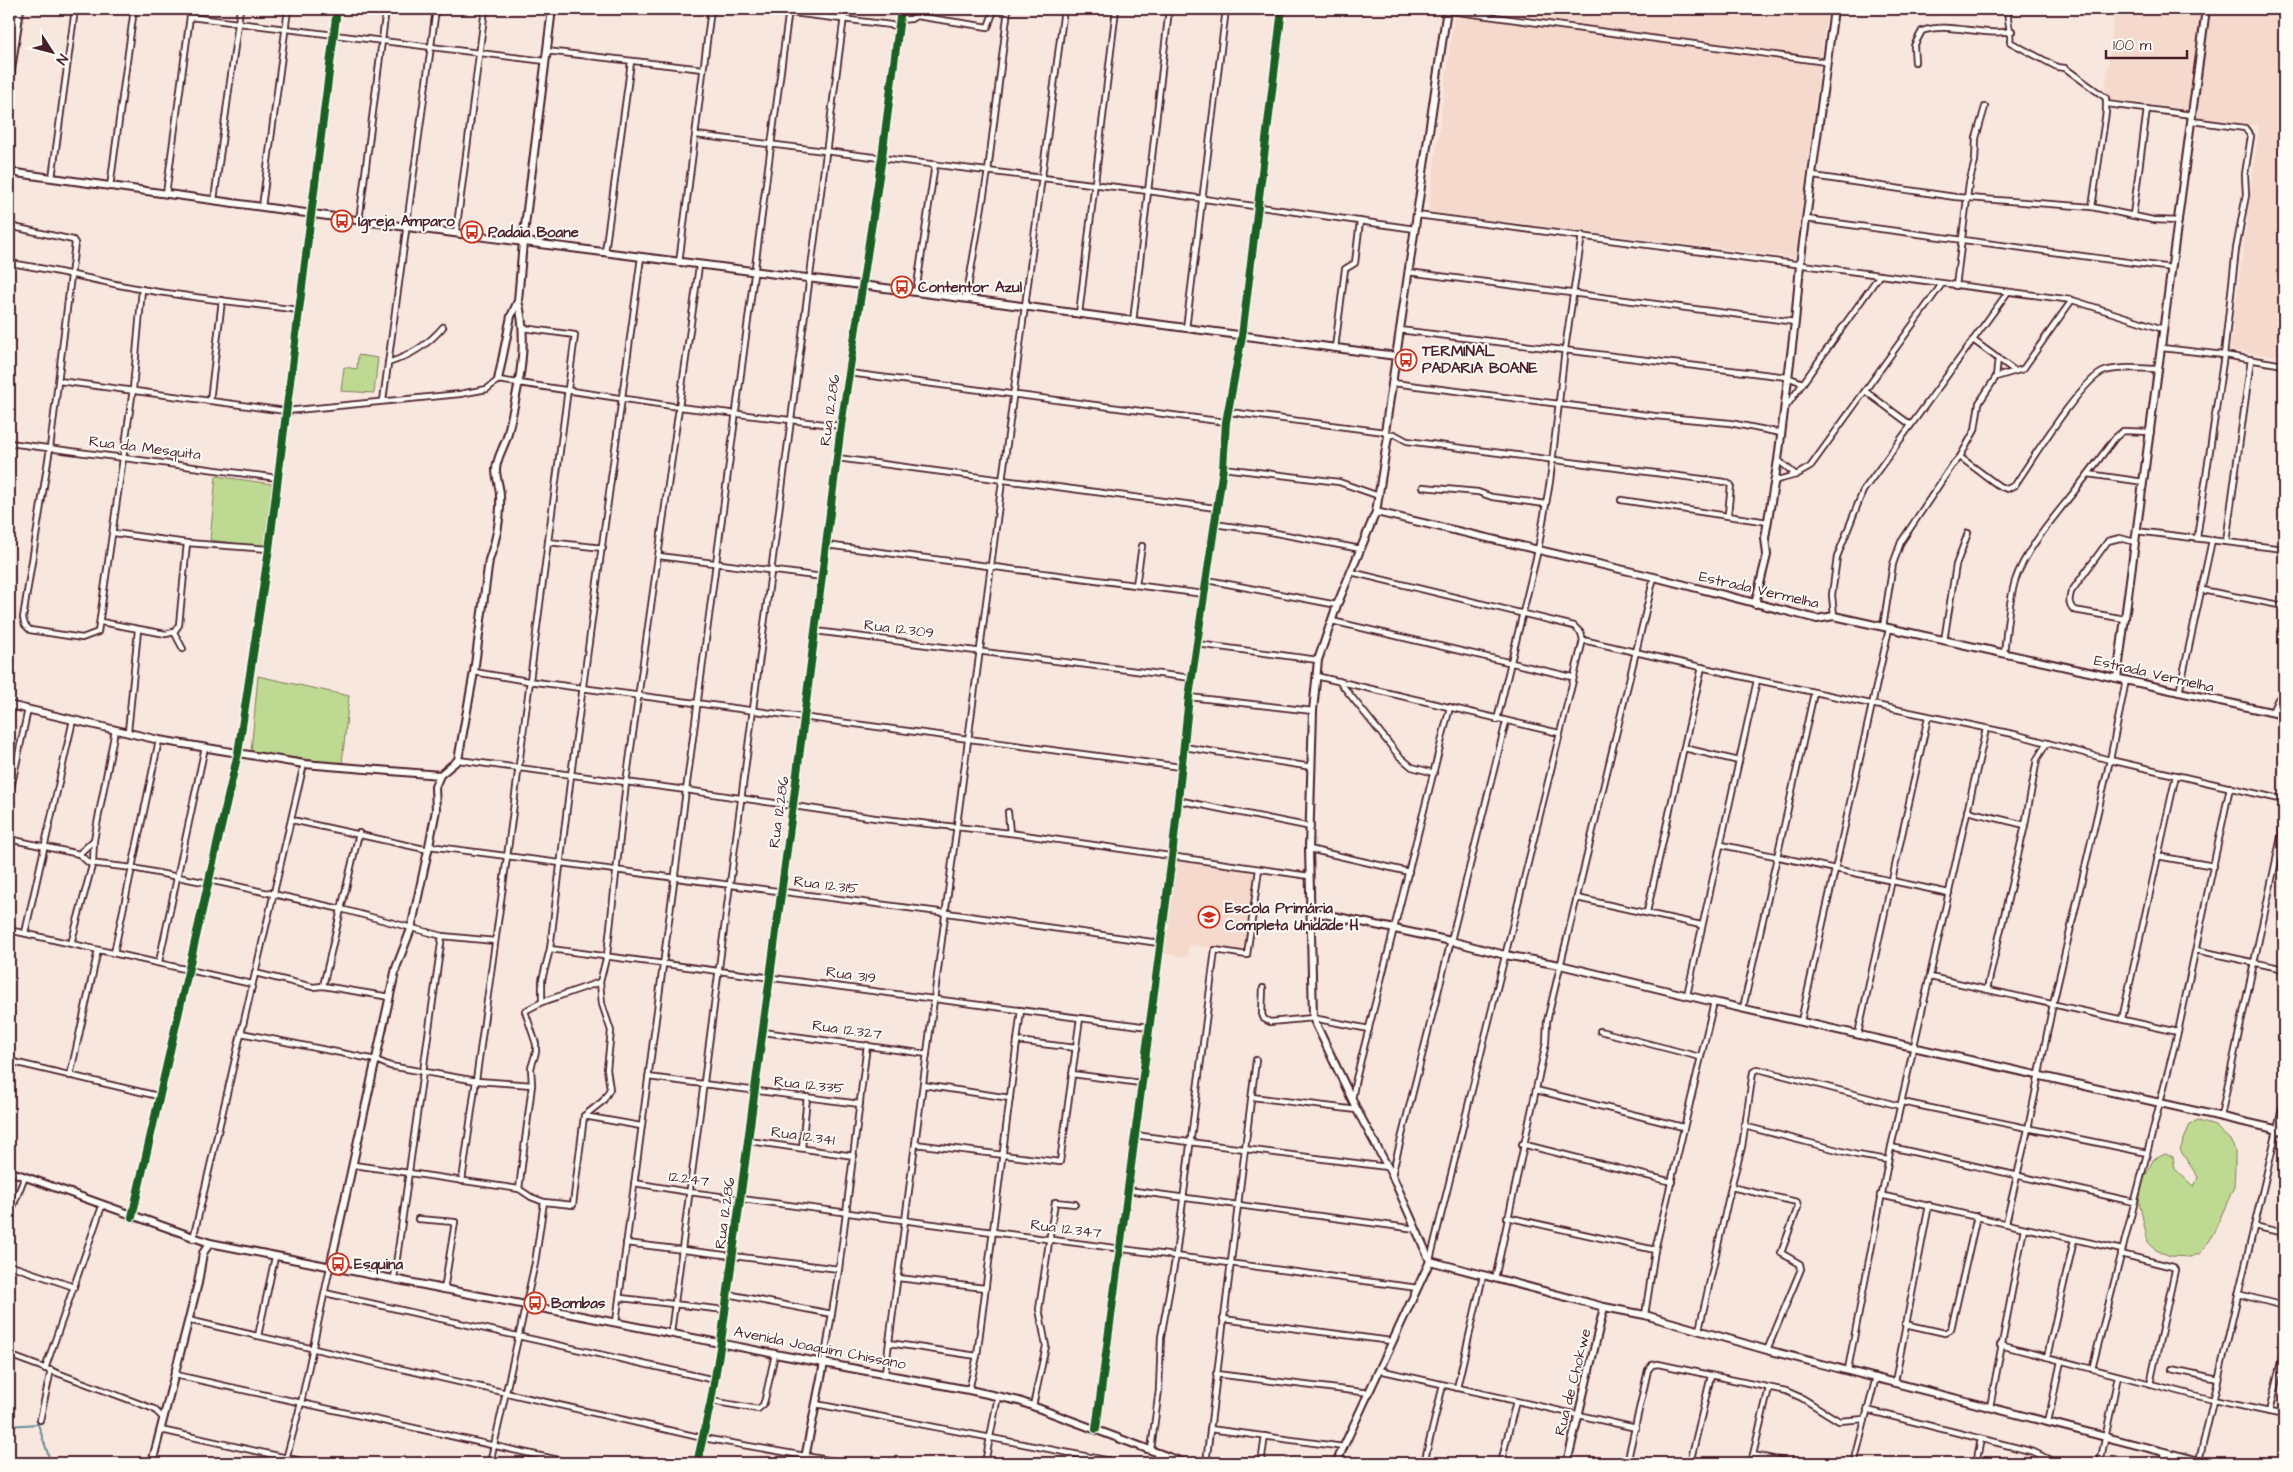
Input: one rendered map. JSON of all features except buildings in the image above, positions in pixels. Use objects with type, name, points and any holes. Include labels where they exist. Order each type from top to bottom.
[{"type":"street","points":[[9,84],[20,9]]},
{"type":"street","points":[[52,178],[75,9]]},
{"type":"street","points":[[110,187],[134,9]]},
{"type":"street","points":[[166,194],[191,9]]},
{"type":"street","points":[[214,200],[240,9]]},
{"type":"street","points":[[262,207],[288,9]]},
{"type":"street","points":[[132,1217],[158,1096],[238,753],[269,549],[337,9]]},
{"type":"street","points":[[360,221],[386,9]]},
{"type":"street","points":[[383,402],[436,9]]},
{"type":"street","points":[[456,233],[485,9]]},
{"type":"street","points":[[286,1461],[354,1165],[396,968],[411,929],[429,848],[436,810],[435,786],[440,775],[458,760],[474,672],[489,560],[494,545],[500,496],[496,468],[505,444],[518,384],[523,328],[518,301],[523,242],[552,9]]},
{"type":"street","points":[[679,263],[711,9]]},
{"type":"street","points":[[760,9],[789,11],[899,26]]},
{"type":"street","points":[[671,1333],[845,9]]},
{"type":"street","name":"Rua 12.286","points":[[697,1463],[711,1401],[721,1342],[756,1092],[769,976],[794,805],[841,426],[882,157],[901,9]]},
{"type":"street","points":[[900,20],[911,19],[916,16],[988,26],[994,9],[1008,9],[988,171],[966,299]]},
{"type":"street","points":[[885,1374],[934,998],[959,828],[991,565],[1064,9]]},
{"type":"street","points":[[1079,314],[1116,9]]},
{"type":"street","points":[[1133,322],[1169,9]]},
{"type":"street","points":[[1186,329],[1200,198],[1226,9]]},
{"type":"street","points":[[1096,1429],[1159,943],[1172,857],[1189,697],[1223,468],[1226,422],[1242,336],[1282,9]]},
{"type":"street","points":[[1436,9],[1826,62]]},
{"type":"street","points":[[1755,604],[1767,555],[1765,538],[1778,460],[1800,265],[1814,176],[1826,62],[1834,9]]},
{"type":"street","points":[[2008,9],[2007,16],[2012,31],[2010,42],[2057,68],[2065,68],[2106,98],[2092,207]]},
{"type":"street","points":[[2117,678],[2206,9]]},
{"type":"street","points":[[1430,1261],[1392,1175],[1352,1102],[1313,1018],[1309,848],[1313,711],[1318,660],[1376,512],[1396,356],[1447,10]]},
{"type":"street","points":[[616,1322],[621,1298],[626,1243],[789,11]]},
{"type":"street","points":[[190,17],[545,61]]},
{"type":"street","points":[[1915,62],[1914,46],[1922,30],[1932,27],[1998,34],[2012,31]]},
{"type":"street","points":[[546,51],[703,69]]},
{"type":"street","points":[[605,252],[631,62]]},
{"type":"street","points":[[2106,104],[2147,109],[2245,128],[2252,136],[2245,174],[2246,195],[2236,249],[2224,354],[2197,538]]},
{"type":"street","points":[[1956,286],[1968,197],[1975,161],[1977,132],[1985,107]]},
{"type":"street","points":[[2133,214],[2147,109]]},
{"type":"street","points":[[696,135],[1095,184],[1415,229]]},
{"type":"street","points":[[916,292],[935,164]]},
{"type":"street","points":[[9,172],[699,266],[810,278],[1396,356]]},
{"type":"street","points":[[1814,176],[1919,193],[2092,207],[2133,214],[2153,220],[2179,221]]},
{"type":"street","points":[[1417,216],[1582,235],[1879,276],[2072,300],[2163,329]]},
{"type":"street","points":[[1806,219],[2172,268]]},
{"type":"street","points":[[1336,348],[1346,269],[1355,263],[1360,221]]},
{"type":"street","points":[[9,226],[74,241],[50,448],[23,618],[25,626],[30,630],[82,638],[98,632],[114,533],[133,389],[142,289]]},
{"type":"street","points":[[1497,720],[1538,550],[1546,504],[1565,349],[1582,235]]},
{"type":"street","points":[[542,1002],[542,980],[550,949],[571,775],[642,257]]},
{"type":"street","points":[[9,263],[44,268],[70,276],[142,289],[299,310]]},
{"type":"street","points":[[354,1165],[518,1189],[530,1197],[544,1202],[573,1205],[584,1116],[603,1101],[610,1089],[607,1069],[611,1031],[602,1004],[600,982],[607,955],[626,783],[699,266]]},
{"type":"street","points":[[1408,272],[1795,322]]},
{"type":"street","points":[[1784,410],[1879,276]]},
{"type":"street","points":[[1774,481],[1796,475],[1810,467],[1942,284]]},
{"type":"street","points":[[1834,616],[1832,595],[1838,558],[1863,491],[2008,292]]},
{"type":"street","points":[[210,401],[222,300]]},
{"type":"street","points":[[1996,377],[2023,369],[2072,300]]},
{"type":"street","points":[[59,381],[133,389],[286,411],[383,402],[487,389],[498,380],[511,316],[518,301]]},
{"type":"street","points":[[388,363],[416,351],[435,337],[443,327]]},
{"type":"street","points":[[462,1181],[507,857],[528,681],[575,335],[523,328]]},
{"type":"street","points":[[1400,330],[1787,377],[1803,383]]},
{"type":"street","points":[[1973,340],[2015,371]]},
{"type":"street","points":[[2162,348],[2224,354],[2284,365]]},
{"type":"street","points":[[1801,1021],[1872,704],[1886,628],[1893,564],[1901,542],[1928,498],[1950,467],[1960,457],[1975,430],[1979,403],[1996,377],[1998,358]]},
{"type":"street","points":[[2226,542],[2252,359]]},
{"type":"street","points":[[1960,457],[1999,486],[2007,489],[2015,485],[2064,414],[2085,388],[2104,371],[2159,369]]},
{"type":"street","points":[[849,373],[1226,422]]},
{"type":"street","points":[[498,380],[679,407],[841,426]]},
{"type":"street","points":[[1393,383],[1730,423],[1781,433]]},
{"type":"street","points":[[1865,391],[1911,425]]},
{"type":"street","points":[[1229,412],[1394,434],[1407,441],[1725,482],[1731,485],[1732,492],[1728,514]]},
{"type":"street","points":[[2004,653],[2011,598],[2022,565],[2041,536],[2114,438],[2123,431],[2151,432]]},
{"type":"street","name":"Rua da Mesquita","points":[[9,443],[278,478]]},
{"type":"street","points":[[837,458],[1216,508]]},
{"type":"street","points":[[1778,460],[1796,475]]},
{"type":"street","points":[[1223,468],[1339,482],[1379,496]]},
{"type":"street","points":[[2088,474],[2144,482]]},
{"type":"street","points":[[1423,487],[1478,492],[1492,497],[1546,504]]},
{"type":"street","points":[[1621,500],[1728,514],[1768,522]]},
{"type":"street","name":"Estrada Vermelha","points":[[1376,512],[1654,577],[1817,619],[1834,616],[2284,716]]},
{"type":"street","points":[[1214,524],[1265,531],[1361,549]]},
{"type":"street","points":[[2136,531],[2283,549],[2284,535]]},
{"type":"street","points":[[114,533],[187,543],[269,549]]},
{"type":"street","points":[[1944,641],[1956,565],[1968,533]]},
{"type":"street","points":[[2125,619],[2074,610],[2070,606],[2070,592],[2108,541],[2120,538],[2136,542]]},
{"type":"street","points":[[2179,692],[2212,540]]},
{"type":"street","points":[[548,542],[603,548]]},
{"type":"street","points":[[100,622],[166,634],[174,632],[179,625],[187,543]]},
{"type":"street","points":[[826,545],[1204,594]]},
{"type":"street","points":[[1136,585],[1142,546]]},
{"type":"street","points":[[659,556],[716,565],[823,577]]},
{"type":"street","points":[[1336,1463],[1370,1393],[1391,1341],[1430,1261],[1572,677],[1583,640],[1581,632],[1574,626],[1351,572]]},
{"type":"street","points":[[1495,1279],[1522,1144],[1546,1043],[1547,1021],[1654,577]]},
{"type":"street","points":[[1207,580],[1338,605]]},
{"type":"street","points":[[2202,590],[2284,606]]},
{"type":"street","points":[[1332,621],[1572,677]]},
{"type":"street","points":[[128,732],[138,630]]},
{"type":"street","name":"Rua 12.309","points":[[816,631],[1192,678]]},
{"type":"street","points":[[174,632],[183,649]]},
{"type":"street","points":[[1583,640],[1814,693],[1986,729],[2284,800]]},
{"type":"street","points":[[1197,644],[1318,660]]},
{"type":"street","points":[[1647,912],[1702,667]]},
{"type":"street","points":[[474,672],[528,681],[805,716],[1181,768]]},
{"type":"street","points":[[1316,676],[1559,734]]},
{"type":"street","points":[[1686,995],[1722,844],[1757,680]]},
{"type":"street","points":[[2006,1223],[2040,1075],[2053,1004],[2110,760],[2126,680]]},
{"type":"street","points":[[1338,681],[1399,756],[1412,767],[1434,773]]},
{"type":"street","points":[[1743,1008],[1814,693]]},
{"type":"street","points":[[2272,712],[2278,699],[2284,694]]},
{"type":"street","points":[[1189,697],[1313,711]]},
{"type":"street","points":[[9,704],[160,740],[304,764],[440,775]]},
{"type":"street","points":[[1352,1102],[1355,1083],[1450,707]]},
{"type":"street","points":[[9,798],[28,709]]},
{"type":"street","points":[[1858,1034],[1928,717]]},
{"type":"street","points":[[24,934],[73,720]]},
{"type":"street","points":[[1392,1175],[1506,722]]},
{"type":"street","points":[[1848,1370],[1880,1195],[1986,729]]},
{"type":"street","points":[[71,944],[93,862],[94,840],[115,730]]},
{"type":"street","points":[[114,953],[160,740]]},
{"type":"street","points":[[1987,989],[2026,825],[2037,758],[2047,743]]},
{"type":"street","points":[[159,962],[205,747]]},
{"type":"street","points":[[1184,747],[1312,767]]},
{"type":"street","points":[[1684,748],[1739,761]]},
{"type":"street","points":[[458,760],[959,828],[1010,833],[1309,876]]},
{"type":"street","points":[[195,1291],[199,1251],[194,1239],[304,764]]},
{"type":"street","points":[[2122,1019],[2176,775]]},
{"type":"street","points":[[2092,1369],[2161,1104],[2230,787]]},
{"type":"street","points":[[1178,800],[1310,827]]},
{"type":"street","points":[[1008,812],[1010,833]]},
{"type":"street","points":[[1967,812],[2026,825]]},
{"type":"street","name":"Rua 12.315","points":[[292,820],[429,848],[617,870],[1159,943]]},
{"type":"street","points":[[2221,1116],[2284,823]]},
{"type":"street","points":[[323,986],[359,834]]},
{"type":"street","points":[[9,838],[79,854],[85,861],[275,894],[442,936],[495,941]]},
{"type":"street","points":[[79,854],[94,840]]},
{"type":"street","points":[[1722,844],[1949,894]]},
{"type":"street","points":[[1309,848],[1409,872]]},
{"type":"street","points":[[2157,856],[2214,866]]},
{"type":"street","points":[[1155,1463],[1154,1452],[1161,1337],[1176,1255],[1215,950],[1247,955],[1259,869]]},
{"type":"street","points":[[1577,898],[1702,925]]},
{"type":"street","points":[[1310,911],[1452,941],[1505,955],[1560,964],[1714,1002],[2281,1130]]},
{"type":"street","points":[[9,930],[188,968],[252,984]]},
{"type":"street","points":[[394,1279],[442,936]]},
{"type":"street","name":"Rua 319","points":[[550,949],[663,962],[1149,1027]]},
{"type":"street","points":[[70,1076],[98,950]]},
{"type":"street","points":[[2196,950],[2284,970]]},
{"type":"street","points":[[255,973],[313,987],[323,986],[390,997]]},
{"type":"street","points":[[1930,977],[2178,1032]]},
{"type":"street","points":[[518,1189],[532,1085],[532,1068],[536,1052],[536,1044],[525,1011],[542,1002],[600,982]]},
{"type":"street","points":[[1263,988],[1262,1014],[1264,1019],[1270,1022],[1313,1018],[1369,1029]]},
{"type":"street","points":[[1645,1315],[1656,1250],[1683,1127],[1714,1002]]},
{"type":"street","points":[[969,1390],[977,1356],[1021,1010]]},
{"type":"street","points":[[915,1144],[1060,1162],[1080,1018]]},
{"type":"street","points":[[1600,1031],[1700,1057]]},
{"type":"street","name":"Rua 12.327","points":[[763,1032],[867,1044],[927,1054]]},
{"type":"street","points":[[241,1033],[376,1060],[390,1066],[477,1081],[532,1085]]},
{"type":"street","points":[[1017,1041],[1076,1048]]},
{"type":"street","points":[[804,1463],[840,1269],[867,1044]]},
{"type":"street","points":[[1206,1463],[1229,1262],[1246,1148],[1256,1060]]},
{"type":"street","points":[[9,1062],[158,1096]]},
{"type":"street","points":[[1698,1330],[1742,1147],[1754,1072],[1758,1069],[1901,1104],[2147,1153]]},
{"type":"street","points":[[1072,1074],[1141,1083]]},
{"type":"street","name":"Rua 12.335","points":[[648,1077],[860,1104]]},
{"type":"street","points":[[923,1085],[1010,1098]]},
{"type":"street","points":[[1536,1090],[1683,1127]]},
{"type":"street","points":[[802,1148],[807,1096]]},
{"type":"street","points":[[1252,1097],[1357,1110]]},
{"type":"street","points":[[2199,1461],[2254,1226],[2281,1130],[2284,1100]]},
{"type":"street","points":[[584,1116],[642,1126]]},
{"type":"street","points":[[1744,1126],[1857,1155],[1888,1160]]},
{"type":"street","points":[[1134,1135],[1388,1167]]},
{"type":"street","name":"Rua 12.341","points":[[749,1141],[854,1156]]},
{"type":"street","points":[[1522,1144],[1672,1182]]},
{"type":"street","points":[[1891,1147],[2134,1202]]},
{"type":"street","name":"Avenida Joaquim Chissano","points":[[9,1170],[132,1217],[210,1243],[444,1290],[998,1396],[1033,1406],[1185,1463]]},
{"type":"street","points":[[9,1218],[24,1176]]},
{"type":"street","name":"12.247","points":[[634,1183],[740,1198]]},
{"type":"street","points":[[1731,1187],[1799,1204],[1781,1252],[1800,1264],[1801,1269],[1767,1350]]},
{"type":"street","points":[[1127,1190],[1237,1203],[1416,1229]]},
{"type":"street","points":[[1880,1195],[1978,1216],[2122,1252],[2173,1267],[2175,1270],[2150,1384]]},
{"type":"street","name":"Rua 12.347","points":[[740,1198],[1418,1288]]},
{"type":"street","points":[[490,1463],[534,1263],[544,1202]]},
{"type":"street","points":[[1033,1406],[1046,1346],[1039,1308],[1055,1202],[1075,1204]]},
{"type":"street","points":[[1895,1382],[1930,1205]]},
{"type":"street","points":[[45,1368],[102,1206]]},
{"type":"street","points":[[1905,1324],[1945,1333],[1951,1328],[1978,1216]]},
{"type":"street","points":[[1507,1217],[1656,1250]]},
{"type":"street","points":[[418,1219],[454,1222],[444,1290]]},
{"type":"street","points":[[2254,1226],[2284,1233]]},
{"type":"street","points":[[1990,1407],[2000,1345],[2024,1228]]},
{"type":"street","points":[[2047,1357],[2074,1240]]},
{"type":"street","points":[[153,1461],[176,1375],[203,1253],[210,1243]]},
{"type":"street","points":[[626,1243],[840,1269]]},
{"type":"street","points":[[258,1336],[275,1257]]},
{"type":"street","points":[[1430,1261],[1604,1307],[1645,1315],[1767,1350],[2165,1454],[2207,1463]]},
{"type":"street","points":[[9,1265],[74,1287]]},
{"type":"street","points":[[1457,1388],[1483,1276]]},
{"type":"street","points":[[898,1278],[985,1288]]},
{"type":"street","points":[[325,1292],[714,1380]]},
{"type":"street","points":[[727,1294],[832,1314]]},
{"type":"street","points":[[2238,1294],[2284,1306]]},
{"type":"street","points":[[621,1298],[725,1310]]},
{"type":"street","name":"Rua de Chokwe","points":[[1567,1463],[1604,1307]]},
{"type":"street","points":[[1223,1319],[1391,1341]]},
{"type":"street","points":[[188,1320],[703,1438],[845,1463]]},
{"type":"street","points":[[889,1343],[977,1356]]},
{"type":"street","points":[[2000,1345],[2214,1400],[2284,1415]]},
{"type":"street","points":[[2269,1412],[2284,1349]]},
{"type":"street","points":[[711,1401],[758,1409],[763,1405],[765,1399],[775,1354]]},
{"type":"street","points":[[9,1355],[154,1409],[162,1415],[164,1421]]},
{"type":"street","points":[[2048,1422],[2061,1361]]},
{"type":"street","points":[[1627,1463],[1648,1370],[1652,1365],[1658,1364],[1786,1391],[1802,1398],[1839,1421],[1865,1419]]},
{"type":"street","points":[[2172,1369],[2218,1380]]},
{"type":"street","points":[[40,1420],[51,1370]]},
{"type":"street","points":[[1378,1370],[1578,1413],[1636,1428]]},
{"type":"street","points":[[1216,1374],[1370,1393]]},
{"type":"street","points":[[176,1375],[572,1463]]},
{"type":"street","points":[[1690,1463],[1711,1376]]},
{"type":"street","points":[[2100,1463],[2118,1376]]},
{"type":"street","points":[[1854,1463],[1876,1377]]},
{"type":"street","points":[[1424,1463],[1443,1384]]},
{"type":"street","points":[[1751,1463],[1769,1388]]},
{"type":"street","points":[[985,1463],[998,1396]]},
{"type":"street","points":[[1501,1463],[1516,1401]]},
{"type":"street","points":[[154,1409],[159,1409],[168,1402]]},
{"type":"street","points":[[816,1404],[991,1436],[1121,1463]]},
{"type":"street","points":[[1867,1410],[1981,1439],[2041,1456],[2056,1463]]},
{"type":"street","points":[[1210,1429],[1344,1447]]},
{"type":"street","points":[[161,1430],[286,1461],[310,1463]]},
{"type":"street","points":[[1261,1463],[1265,1436]]},
{"type":"street","points":[[1976,1463],[1981,1439]]},
{"type":"street","points":[[2163,1463],[2165,1454]]},
{"type":"street","points":[[1753,1455],[1793,1463]]},
{"type":"street","points":[[2039,1463],[2041,1456]]},
{"type":"shaded area","points":[[1455,9],[1518,16],[1519,9],[1827,9],[1795,258],[1428,212]]},
{"type":"shaded area","points":[[2115,9],[2284,9],[2284,357],[2230,350],[2259,126],[2196,118],[2182,109],[2104,99]]},
{"type":"shaded area","name":"Escola Primária Completa Unidade H","points":[[1176,860],[1257,872],[1246,953],[1189,945],[1187,957],[1163,953]]},
{"type":"green space","points":[[358,355],[378,358],[374,393],[341,391],[344,367],[357,369]]},
{"type":"green space","points":[[216,476],[272,484],[264,547],[210,540]]},
{"type":"green space","points":[[258,676],[349,696],[342,764],[251,752]]},
{"type":"green space","points":[[2199,1121],[2215,1126],[2230,1140],[2235,1150],[2234,1187],[2214,1232],[2201,1253],[2191,1257],[2170,1256],[2156,1250],[2148,1242],[2139,1202],[2143,1181],[2153,1160],[2165,1154],[2173,1157],[2175,1169],[2194,1187],[2198,1177],[2180,1150],[2190,1124]]},
{"type":"waterway","points":[[9,1426],[38,1424],[51,1463]]},
{"type":"waterway","points":[[119,1463],[141,1460],[151,1463]]},
{"type":"cycle path","points":[[132,1217],[238,753],[269,549],[337,9]]},
{"type":"cycle path","points":[[697,1463],[711,1401],[721,1342],[793,805],[841,426],[882,157],[901,9]]},
{"type":"cycle path","points":[[1096,1429],[1172,857],[1189,697],[1223,468],[1226,422],[1242,336],[1282,9]]},
{"type":"place","name":"Igreja Amparo","points":[[342,221]]},
{"type":"place","name":"Padaia Boane","points":[[472,232]]},
{"type":"place","name":"Contentor Azul","points":[[902,287]]},
{"type":"place","name":"TERMINAL PADARIA BOANE","points":[[1406,360]]},
{"type":"place","name":"Escola Primária Completa Unidade H","points":[[1209,917]]},
{"type":"place","name":"Esquina","points":[[338,1264]]},
{"type":"place","name":"Bombas","points":[[535,1303]]}]
